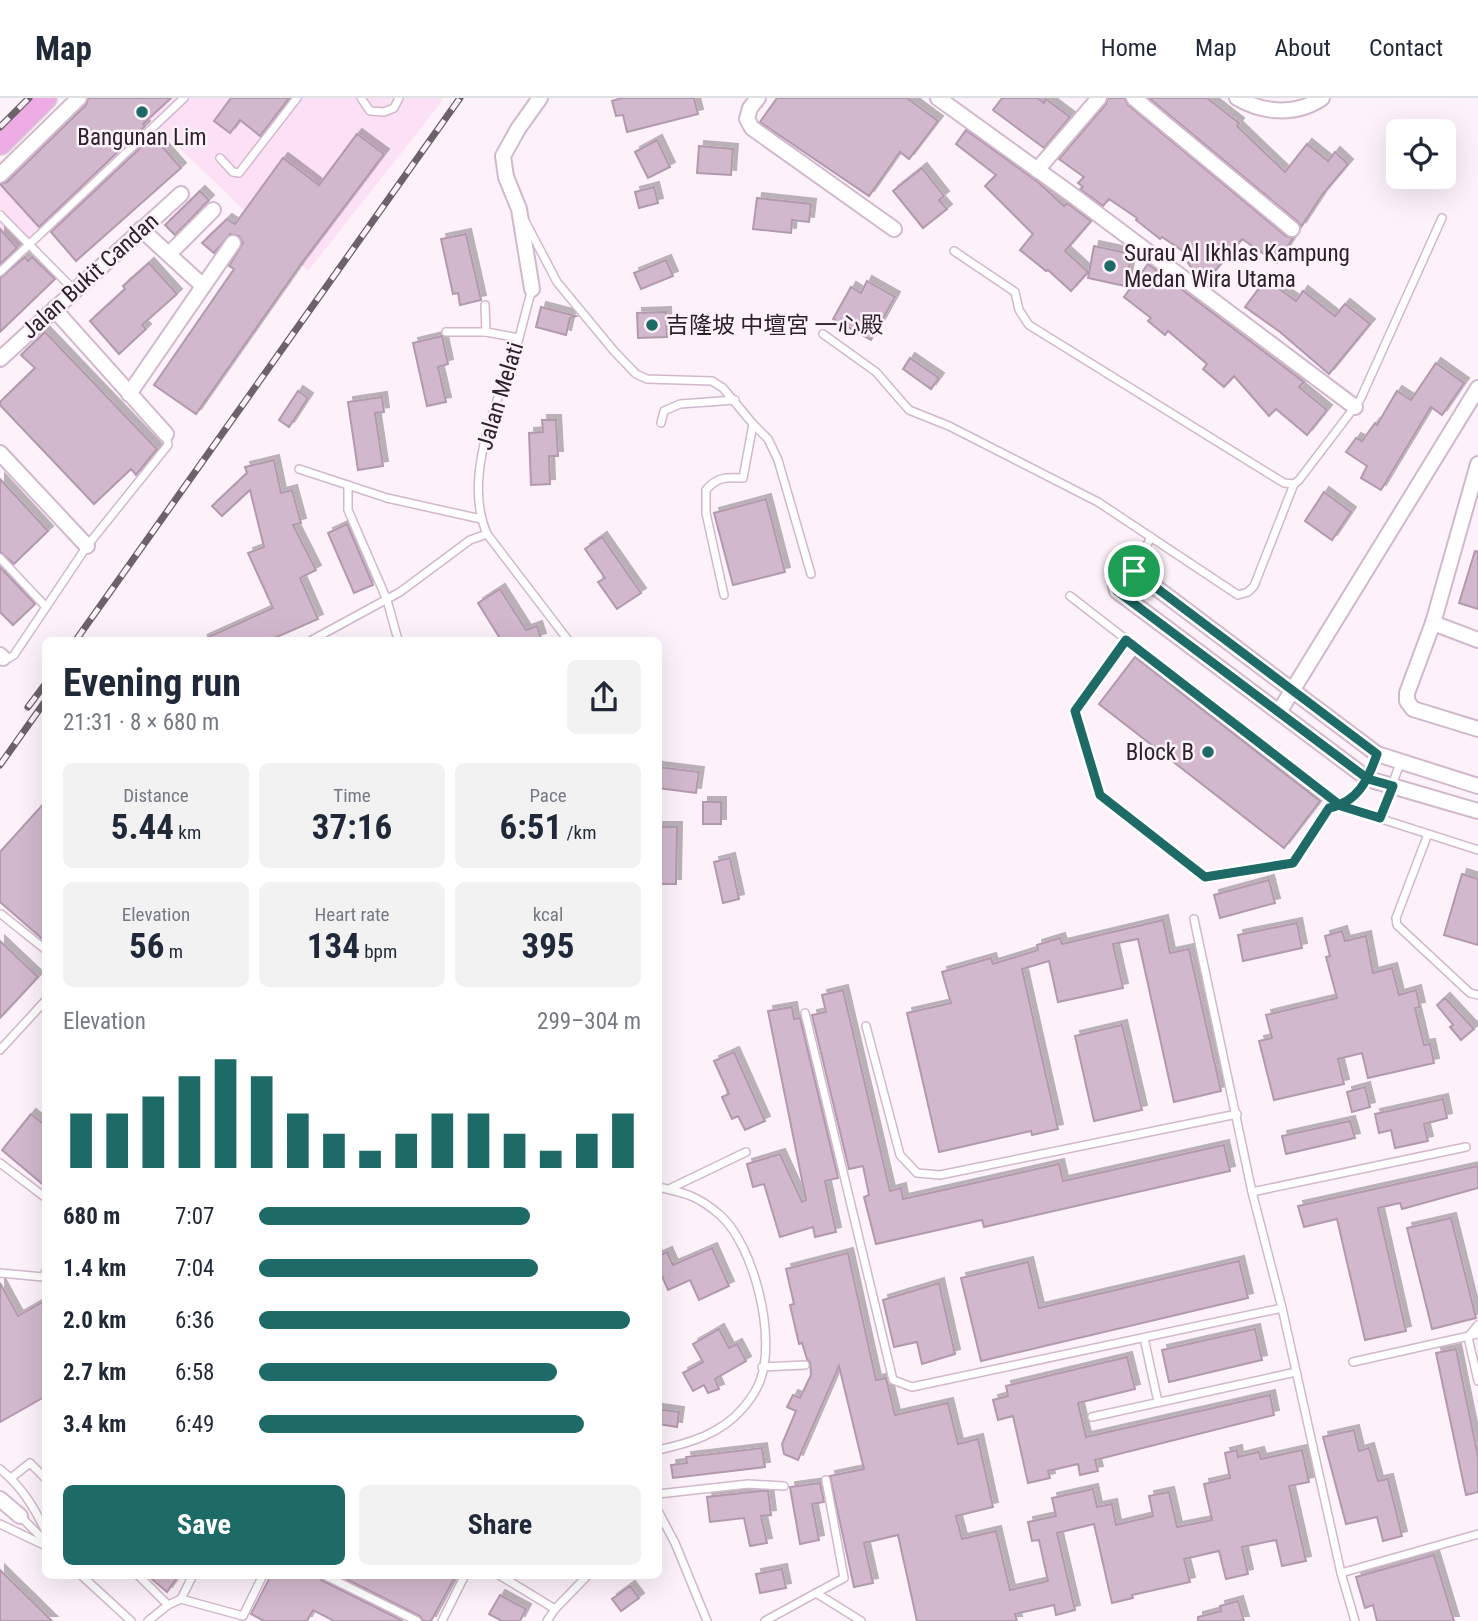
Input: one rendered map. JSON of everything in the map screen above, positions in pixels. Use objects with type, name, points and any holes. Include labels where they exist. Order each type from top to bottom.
[{"type":"main road","points":[[0,143],[45,98]]},
{"type":"street","points":[[0,174],[79,98]]},
{"type":"street","name":"Jalan Melati","points":[[532,289],[519,209],[506,177],[503,156],[540,98]]},
{"type":"street","points":[[758,98],[750,108],[747,119],[752,128],[894,229]]},
{"type":"street","points":[[937,98],[1355,407]]},
{"type":"street","points":[[1037,170],[1099,98]]},
{"type":"street","points":[[1133,98],[1292,229]]},
{"type":"street","points":[[1237,98],[1261,109],[1277,111],[1303,106],[1322,98]]},
{"type":"street","points":[[1257,98],[1277,102],[1299,98]]},
{"type":"street","name":"Jalan Bukit Candan","points":[[3,350],[54,309],[181,194]]},
{"type":"street","points":[[169,254],[213,211]]},
{"type":"street","points":[[142,229],[203,286]]},
{"type":"street","points":[[129,394],[233,243]]},
{"type":"street","points":[[54,309],[166,435]]},
{"type":"street","points":[[1279,712],[1478,388]]},
{"type":"street","points":[[0,453],[87,546]]},
{"type":"street","points":[[1478,464],[1433,623],[1407,693],[1407,701],[1413,709],[1478,729]]},
{"type":"street","points":[[1478,786],[1377,754],[1134,571],[1128,570],[1116,586],[1117,591],[1368,779],[1478,811]]},
{"type":"street","points":[[1433,623],[1478,639]]},
{"type":"street","points":[[0,1499],[20,1516]]},
{"type":"lane","points":[[0,272],[184,98]]},
{"type":"lane","points":[[220,158],[233,172],[240,173],[297,98]]},
{"type":"lane","points":[[361,98],[370,111],[381,113],[394,108],[399,98]]},
{"type":"lane","points":[[519,209],[557,282],[636,374],[647,379],[712,381],[723,388],[768,439],[778,460],[811,574]]},
{"type":"lane","points":[[0,215],[74,290]]},
{"type":"lane","points":[[822,334],[876,372],[909,410],[949,426],[1097,502],[1238,595],[1248,592],[1254,586],[1293,484],[1299,480],[1355,407],[1442,218]]},
{"type":"lane","points":[[954,251],[1015,292],[1019,310],[1029,325],[1284,483],[1293,484]]},
{"type":"lane","name":"Jalan Melati","points":[[532,289],[483,450],[479,491],[481,519],[487,534],[566,637]]},
{"type":"lane","points":[[485,305],[486,332]]},
{"type":"lane","points":[[446,332],[486,332],[519,338]]},
{"type":"lane","points":[[661,423],[664,411],[680,404],[734,400]]},
{"type":"lane","points":[[724,595],[706,513],[706,490],[713,481],[722,477],[743,478],[753,424]]},
{"type":"lane","points":[[2,656],[9,658],[13,655],[87,546],[168,445],[166,435]]},
{"type":"lane","points":[[299,468],[387,498],[481,519]]},
{"type":"lane","points":[[348,485],[348,510],[387,600],[397,637]]},
{"type":"lane","points":[[318,637],[387,600],[431,571],[470,540],[487,534]]},
{"type":"lane","points":[[1134,571],[1151,537]]},
{"type":"lane","points":[[0,558],[46,607]]},
{"type":"lane","points":[[1070,596],[1341,806],[1478,850]]},
{"type":"lane","points":[[1126,640],[1075,711],[1100,795],[1205,877],[1293,863],[1329,808],[1341,806],[1358,792],[1368,779],[1377,754]]},
{"type":"lane","points":[[1380,818],[1400,763]]},
{"type":"lane","points":[[1428,834],[1396,918],[1397,925],[1470,993],[1478,995]]},
{"type":"lane","points":[[1,914],[42,947]]},
{"type":"lane","points":[[1195,919],[1252,1192],[1282,1308],[1341,1573],[1355,1621]]},
{"type":"lane","points":[[0,1050],[42,1003]]},
{"type":"lane","points":[[805,1013],[893,1380],[912,1387],[1282,1308]]},
{"type":"lane","points":[[866,1026],[900,1155],[918,1174],[940,1175],[1237,1114]]},
{"type":"lane","points":[[1252,1192],[1466,1147]]},
{"type":"lane","points":[[668,1189],[746,1153]]},
{"type":"lane","points":[[0,1163],[42,1195]]},
{"type":"lane","points":[[662,1188],[690,1194],[721,1216],[740,1238],[764,1313],[765,1350],[760,1380],[743,1408],[719,1429],[690,1443],[662,1449]]},
{"type":"lane","points":[[0,1273],[42,1275]]},
{"type":"lane","points":[[1468,1337],[1478,1325]]},
{"type":"lane","points":[[1353,1362],[1478,1334]]},
{"type":"lane","points":[[1468,1337],[1478,1381]]},
{"type":"lane","points":[[1144,1338],[1158,1402]]},
{"type":"lane","points":[[762,1367],[806,1365]]},
{"type":"lane","points":[[1091,1417],[1296,1372]]},
{"type":"lane","points":[[11,1478],[30,1463],[42,1475]]},
{"type":"lane","points":[[0,1469],[30,1500],[42,1524]]},
{"type":"lane","points":[[765,1621],[844,1578],[826,1480]]},
{"type":"lane","points":[[662,1494],[748,1484],[784,1486]]},
{"type":"lane","points":[[20,1516],[42,1540]]},
{"type":"lane","points":[[662,1520],[675,1543],[707,1621]]},
{"type":"lane","points":[[0,1524],[42,1542]]},
{"type":"lane","points":[[1341,1573],[1478,1534]]},
{"type":"lane","points":[[85,1579],[131,1621]]},
{"type":"lane","points":[[142,1579],[168,1605]]},
{"type":"lane","points":[[148,1621],[168,1605],[181,1599],[191,1579]]},
{"type":"lane","points":[[243,1616],[261,1579]]},
{"type":"lane","points":[[332,1579],[417,1621]]},
{"type":"lane","points":[[442,1621],[463,1579]]},
{"type":"lane","points":[[506,1579],[555,1609]]},
{"type":"lane","points":[[547,1621],[584,1579]]},
{"type":"lane","points":[[816,1593],[861,1621]]},
{"type":"lane","points":[[181,1599],[243,1616],[252,1621]]},
{"type":"shaded area","points":[[78,98],[443,100],[308,271],[151,121],[0,265],[0,172]]},
{"type":"building","points":[[88,98],[171,98],[39,227],[0,184],[7,182],[86,105]]},
{"type":"building","points":[[231,98],[289,98],[260,136],[240,120],[230,133],[214,121]]},
{"type":"building","points":[[622,98],[694,98],[698,114],[627,132],[623,115],[616,116],[612,101]]},
{"type":"building","points":[[777,98],[907,98],[938,121],[909,159],[900,152],[869,196],[760,122]]},
{"type":"building","points":[[1002,98],[1037,98],[1044,103],[1046,99],[1070,117],[1044,148],[993,110]]},
{"type":"building","points":[[1108,98],[1125,98],[1128,105],[1286,236],[1293,238],[1277,263],[1242,239],[1208,279],[1188,263],[1193,258],[1162,237],[1160,239],[1136,220],[1137,218],[1109,199],[1103,206],[1080,189],[1083,187],[1078,183],[1084,177],[1059,159],[1106,104]]},
{"type":"building","points":[[1149,98],[1207,98],[1239,123],[1237,126],[1285,172],[1307,144],[1328,161],[1335,152],[1348,164],[1322,195],[1301,227]]},
{"type":"building","points":[[966,130],[1038,182],[1064,206],[1067,203],[1091,221],[1065,251],[1088,272],[1071,291],[1020,250],[1033,234],[985,186],[996,175],[956,144]]},
{"type":"building","points":[[357,134],[384,154],[301,264],[196,414],[154,385],[234,269],[229,266],[243,243],[239,236],[230,234],[214,253],[202,243],[227,219],[235,224],[283,158],[319,185]]},
{"type":"building","points":[[153,136],[181,168],[76,261],[51,232]]},
{"type":"building","points":[[657,140],[670,167],[648,178],[635,152]]},
{"type":"building","points":[[699,146],[733,149],[731,175],[697,173]]},
{"type":"building","points":[[922,168],[944,196],[939,200],[947,209],[923,228],[893,191]]},
{"type":"building","points":[[654,187],[658,203],[639,208],[635,192]]},
{"type":"building","points":[[200,191],[209,200],[175,235],[165,225]]},
{"type":"building","points":[[757,198],[811,204],[809,222],[792,220],[791,233],[753,229]]},
{"type":"building","points":[[0,229],[17,248],[0,264]]},
{"type":"building","points":[[466,234],[481,300],[460,305],[458,293],[453,294],[441,239]]},
{"type":"building","name":"Surau Al Ikhlas Kampung Medan Wira Utama","points":[[1094,246],[1132,254],[1125,286],[1088,278]]},
{"type":"building","points":[[25,257],[28,261],[32,257],[55,279],[0,332],[0,278]]},
{"type":"building","points":[[666,260],[673,276],[641,289],[634,273]]},
{"type":"building","points":[[149,263],[177,294],[142,325],[146,329],[119,354],[90,321]]},
{"type":"building","points":[[1148,264],[1304,382],[1299,387],[1327,410],[1307,435],[1276,409],[1269,416],[1234,376],[1224,387],[1203,369],[1207,364],[1168,331],[1165,335],[1148,321],[1151,318],[1124,297]]},
{"type":"building","points":[[1266,279],[1296,301],[1303,291],[1335,316],[1345,304],[1370,324],[1329,374],[1280,332],[1245,307]]},
{"type":"building","points":[[867,281],[895,297],[871,340],[833,319],[851,287],[861,293]]},
{"type":"building","points":[[541,307],[576,316],[570,318],[566,335],[536,327]]},
{"type":"building","name":"吉隆坡 中壇宮 一心殿","points":[[666,312],[667,337],[638,338],[637,313]]},
{"type":"building","points":[[45,332],[157,449],[136,475],[131,469],[94,504],[0,405],[35,368],[21,355]]},
{"type":"building","points":[[442,336],[448,364],[438,367],[446,402],[427,406],[413,343]]},
{"type":"building","points":[[910,358],[939,378],[931,389],[903,369]]},
{"type":"building","points":[[1436,363],[1464,383],[1442,415],[1431,407],[1381,490],[1361,478],[1367,466],[1346,452],[1356,438],[1362,441],[1375,423],[1377,425],[1397,391],[1411,400]]},
{"type":"building","points":[[298,391],[308,398],[289,427],[279,420]]},
{"type":"building","points":[[382,397],[384,412],[375,413],[383,466],[358,470],[348,402]]},
{"type":"building","points":[[542,420],[556,420],[558,456],[549,456],[550,484],[531,485],[529,433],[543,432]]},
{"type":"building","points":[[274,460],[281,493],[292,490],[301,523],[293,525],[316,570],[300,578],[318,619],[277,637],[209,637],[273,608],[248,553],[264,547],[250,490],[222,516],[212,506],[247,473],[245,467]]},
{"type":"building","points":[[0,479],[48,531],[14,564],[0,552]]},
{"type":"building","points":[[1324,492],[1351,512],[1332,540],[1305,521]]},
{"type":"building","points":[[766,499],[785,572],[733,585],[714,513]]},
{"type":"building","points":[[347,524],[373,585],[354,593],[328,533]]},
{"type":"building","points":[[602,537],[641,593],[617,609],[598,582],[605,578],[585,549]]},
{"type":"building","points":[[1475,551],[1478,552],[1478,609],[1459,603]]},
{"type":"building","points":[[0,567],[35,604],[13,625],[0,612]]},
{"type":"building","points":[[500,589],[526,630],[537,626],[541,637],[499,637],[478,603]]},
{"type":"building","name":"Block B","points":[[1135,657],[1320,801],[1284,848],[1099,704]]},
{"type":"building","points":[[662,767],[699,772],[696,793],[662,789]]},
{"type":"building","points":[[703,802],[721,802],[721,824],[703,824]]},
{"type":"building","points":[[42,805],[42,939],[0,902],[0,852]]},
{"type":"building","points":[[662,827],[677,827],[676,884],[662,884]]},
{"type":"building","points":[[730,858],[739,899],[723,903],[714,862]]},
{"type":"building","points":[[1462,874],[1478,879],[1478,945],[1444,935]]},
{"type":"building","points":[[1269,880],[1275,903],[1220,918],[1214,895]]},
{"type":"building","points":[[1163,920],[1170,953],[1189,949],[1221,1091],[1174,1102],[1138,939],[1113,944],[1123,988],[1058,1002],[1049,961],[1022,969],[1058,1129],[1032,1135],[1031,1131],[939,1152],[907,1013],[951,1003],[942,972],[991,958],[993,964],[1038,950],[1037,945],[1060,938],[1062,944]]},
{"type":"building","points":[[1297,923],[1302,948],[1243,961],[1238,935]]},
{"type":"building","points":[[1342,931],[1345,941],[1366,936],[1373,973],[1392,968],[1399,995],[1416,990],[1420,1007],[1415,1008],[1424,1045],[1430,1044],[1434,1063],[1368,1078],[1362,1053],[1338,1059],[1344,1084],[1274,1100],[1259,1041],[1272,1038],[1266,1015],[1337,998],[1326,957],[1330,956],[1325,936]]},
{"type":"building","points":[[0,941],[38,977],[0,1018]]},
{"type":"building","points":[[843,990],[890,1191],[901,1188],[903,1199],[1059,1164],[1063,1181],[1224,1145],[1230,1171],[984,1227],[982,1220],[876,1244],[864,1197],[869,1195],[863,1166],[849,1169],[812,1015],[826,1012],[822,995]]},
{"type":"building","points":[[1445,998],[1474,1029],[1461,1040],[1437,1005]]},
{"type":"building","points":[[792,1007],[794,1019],[800,1018],[838,1178],[825,1181],[836,1232],[815,1237],[813,1227],[780,1237],[764,1184],[753,1187],[747,1164],[780,1154],[802,1202],[806,1200],[768,1011]]},
{"type":"building","points":[[1122,1025],[1142,1110],[1094,1121],[1075,1036]]},
{"type":"building","points":[[734,1052],[765,1121],[745,1130],[738,1116],[732,1119],[722,1097],[729,1094],[714,1061]]},
{"type":"building","points":[[1365,1087],[1370,1107],[1352,1112],[1347,1092]]},
{"type":"building","points":[[1443,1099],[1447,1118],[1424,1124],[1428,1141],[1395,1148],[1391,1130],[1379,1133],[1375,1114]]},
{"type":"building","points":[[31,1114],[42,1123],[42,1184],[2,1150]]},
{"type":"building","points":[[1350,1121],[1355,1138],[1286,1154],[1282,1136]]},
{"type":"building","points":[[1478,1166],[1478,1188],[1402,1209],[1400,1203],[1378,1208],[1406,1331],[1365,1340],[1337,1219],[1304,1227],[1298,1206]]},
{"type":"building","points":[[1451,1218],[1476,1318],[1432,1329],[1407,1228]]},
{"type":"building","points":[[712,1248],[729,1286],[699,1300],[690,1280],[668,1290],[662,1276],[662,1254],[667,1252],[673,1265]]},
{"type":"building","points":[[848,1253],[876,1380],[886,1378],[895,1415],[948,1403],[958,1444],[978,1439],[993,1507],[956,1516],[962,1539],[996,1531],[1010,1590],[1048,1581],[1039,1540],[1032,1541],[1028,1522],[1056,1516],[1052,1498],[1093,1489],[1097,1507],[1112,1504],[1116,1525],[1153,1516],[1149,1496],[1169,1492],[1177,1527],[1212,1520],[1204,1484],[1230,1478],[1225,1453],[1237,1450],[1238,1457],[1259,1452],[1261,1459],[1302,1450],[1309,1482],[1289,1486],[1306,1561],[1282,1566],[1276,1540],[1242,1547],[1248,1574],[1226,1579],[1219,1551],[1184,1559],[1190,1582],[1132,1595],[1133,1598],[1112,1603],[1094,1524],[1057,1533],[1075,1610],[1056,1615],[1054,1605],[1015,1614],[1017,1621],[917,1621],[898,1535],[864,1543],[873,1583],[854,1587],[830,1476],[864,1469],[839,1366],[798,1460],[784,1454],[782,1444],[796,1411],[787,1407],[793,1395],[800,1398],[811,1375],[810,1362],[802,1343],[799,1344],[790,1305],[794,1304],[786,1269]]},
{"type":"building","points":[[1239,1261],[1248,1298],[981,1361],[961,1278],[1028,1262],[1039,1308]]},
{"type":"building","points":[[0,1283],[18,1316],[42,1302],[42,1398],[0,1422]]},
{"type":"building","points":[[939,1283],[955,1354],[922,1364],[917,1342],[894,1347],[883,1300]]},
{"type":"building","points":[[719,1329],[729,1348],[737,1344],[746,1361],[715,1379],[719,1389],[708,1393],[704,1385],[693,1391],[683,1373],[703,1362],[693,1344]]},
{"type":"building","points":[[1255,1329],[1262,1360],[1169,1382],[1162,1350]]},
{"type":"building","points":[[1456,1349],[1478,1457],[1478,1492],[1466,1495],[1436,1353]]},
{"type":"building","points":[[1127,1357],[1135,1389],[1078,1403],[1086,1437],[1270,1395],[1274,1415],[1095,1460],[1098,1471],[1080,1475],[1078,1464],[1048,1471],[1050,1478],[1028,1483],[1013,1416],[998,1420],[993,1400],[1008,1396],[1006,1386]]},
{"type":"building","points":[[662,1410],[679,1412],[677,1427],[662,1425]]},
{"type":"building","points":[[1354,1430],[1359,1451],[1369,1448],[1378,1481],[1388,1479],[1402,1536],[1383,1541],[1377,1517],[1346,1524],[1323,1437]]},
{"type":"building","points":[[762,1448],[765,1467],[673,1478],[671,1465],[687,1463],[686,1457]]},
{"type":"building","points":[[820,1483],[824,1502],[812,1504],[819,1540],[800,1544],[790,1487]]},
{"type":"building","points":[[768,1491],[771,1515],[761,1516],[767,1543],[750,1546],[744,1518],[710,1522],[707,1497]]},
{"type":"building","points":[[1434,1555],[1454,1621],[1377,1621],[1373,1605],[1365,1608],[1356,1577]]},
{"type":"building","points":[[782,1569],[786,1588],[760,1593],[756,1574]]},
{"type":"building","points":[[0,1570],[52,1621],[0,1621]]},
{"type":"building","points":[[152,1579],[176,1579],[167,1592]]},
{"type":"building","points":[[269,1579],[320,1579],[403,1621],[334,1621],[313,1610],[307,1621],[264,1621],[251,1614]]},
{"type":"building","points":[[346,1579],[454,1579],[431,1621],[423,1621],[420,1616]]},
{"type":"building","points":[[630,1586],[639,1598],[621,1611],[612,1599]]},
{"type":"building","points":[[500,1595],[526,1609],[520,1621],[502,1621],[489,1614]]},
{"type":"building","points":[[1238,1601],[1244,1621],[1198,1621],[1198,1617],[1221,1611],[1220,1606]]},
{"type":"railway","points":[[0,127],[29,98]]},
{"type":"railway","points":[[78,637],[460,98]]},
{"type":"railway","points":[[28,707],[42,688]]},
{"type":"railway","points":[[0,765],[42,706]]},
{"type":"place","name":"Bangunan Lim","points":[[142,112]]},
{"type":"place","name":"Surau Al Ikhlas Kampung Medan Wira Utama","points":[[1110,266]]},
{"type":"place","name":"吉隆坡 中壇宮 一心殿","points":[[652,325]]},
{"type":"place","name":"Block B","points":[[1208,752]]},
{"type":"route","points":[[1134,571],[1128,570],[1116,586],[1117,591],[1368,779],[1393,786],[1380,818],[1341,806],[1126,640],[1075,711],[1100,795],[1205,877],[1293,863],[1329,808],[1341,806],[1358,792],[1368,779],[1377,754],[1134,571]]}]
